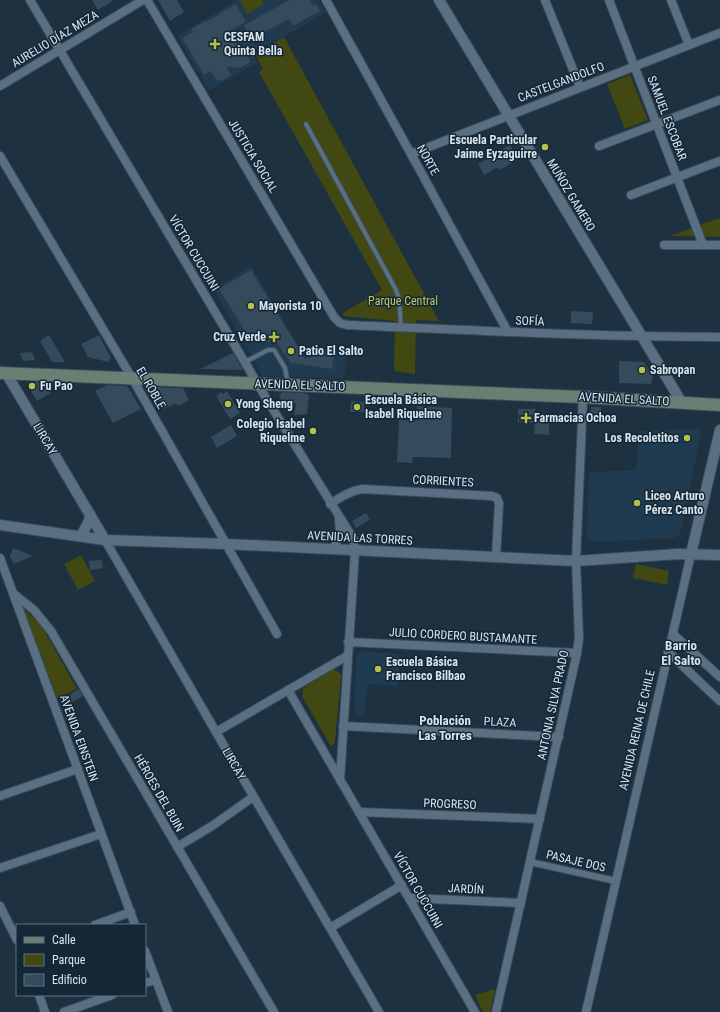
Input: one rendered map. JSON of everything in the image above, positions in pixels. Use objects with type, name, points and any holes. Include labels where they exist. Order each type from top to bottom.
[{"type":"main road","name":"AVENIDA EL SALTO","points":[[2,370],[132,378],[583,397],[720,405]]},
{"type":"street","name":"VÍCTOR CUCCUINI","points":[[30,0],[257,383],[330,504],[354,540],[355,551],[340,780]]},
{"type":"street","name":"AURELIO DÍAZ MEZA","points":[[0,86],[143,0]]},
{"type":"street","name":"JUSTICIA SOCIAL","points":[[147,0],[334,317],[340,323]]},
{"type":"street","name":"NORTE","points":[[326,0],[508,332]]},
{"type":"street","name":"MUÑOZ GAMERO","points":[[439,0],[682,403]]},
{"type":"street","points":[[545,0],[580,88]]},
{"type":"street","name":"SAMUEL ESCOBAR","points":[[608,0],[703,244]]},
{"type":"street","points":[[671,0],[689,45]]},
{"type":"street","name":"CASTELGANDOLFO","points":[[411,154],[720,33]]},
{"type":"street","points":[[599,146],[720,100]]},
{"type":"street","name":"EL ROBLE","points":[[0,156],[132,378],[277,634]]},
{"type":"street","points":[[631,195],[720,161]]},
{"type":"street","points":[[664,245],[720,245]]},
{"type":"street","name":"SOFÍA","points":[[340,323],[347,325],[401,328],[642,337],[720,337]]},
{"type":"street","name":"LIRCAY","points":[[2,370],[90,514],[379,1012]]},
{"type":"street","name":"ANTONIA SILVA PRADO","points":[[496,1012],[578,654],[579,638],[576,561],[583,397]]},
{"type":"street","name":"AVENIDA REINA DE CHILE","points":[[586,1012],[720,430]]},
{"type":"street","name":"CORRIENTES","points":[[330,504],[347,493],[362,489],[492,496],[497,498],[499,503],[496,557]]},
{"type":"street","points":[[81,536],[89,521],[90,514]]},
{"type":"street","points":[[334,550],[340,533],[339,518]]},
{"type":"street","name":"AVENIDA LAS TORRES","points":[[0,525],[105,540],[226,544],[576,561],[691,554],[720,555]]},
{"type":"street","name":"AVENIDA EINSTEIN","points":[[0,558],[135,924]]},
{"type":"street","name":"HÉROES DEL BUIN","points":[[14,594],[34,610],[51,631],[274,1012]]},
{"type":"street","points":[[672,634],[720,677]]},
{"type":"street","name":"JULIO CORDERO BUSTAMANTE","points":[[348,642],[578,654]]},
{"type":"street","points":[[668,652],[720,701]]},
{"type":"street","points":[[216,732],[347,656]]},
{"type":"street","name":"VÍCTOR CUCCUINI","points":[[288,690],[476,1012]]},
{"type":"street","name":"PLAZA","points":[[344,726],[559,737]]},
{"type":"street","points":[[0,796],[78,768]]},
{"type":"street","points":[[177,847],[212,826],[253,796]]},
{"type":"street","name":"PROGRESO","points":[[359,812],[540,819]]},
{"type":"street","points":[[0,868],[101,834]]},
{"type":"street","name":"PASAJE DOS","points":[[530,862],[616,881]]},
{"type":"street","points":[[330,928],[402,886]]},
{"type":"street","name":"JARDÍN","points":[[409,898],[521,904]]},
{"type":"street","points":[[0,906],[16,938]]},
{"type":"street","points":[[97,924],[131,912]]},
{"type":"street","points":[[146,954],[168,1012]]},
{"type":"street","points":[[146,983],[156,980]]},
{"type":"street","points":[[39,996],[45,1012]]},
{"type":"street","points":[[64,1012],[109,996]]},
{"type":"lane","points":[[306,124],[395,288],[398,298],[401,328]]},
{"type":"lane","points":[[245,362],[268,350],[274,350],[285,368],[288,384]]},
{"type":"shaded area","points":[[237,0],[319,0],[326,13],[253,53],[258,63],[209,90],[177,36]]},
{"type":"shaded area","points":[[251,266],[305,357],[321,349],[347,354],[344,378],[263,376],[213,289]]},
{"type":"shaded area","name":"Liceo Arturo Pérez Canto","points":[[702,429],[680,535],[673,538],[592,542],[587,538],[589,472],[636,470],[639,431]]},
{"type":"shaded area","name":"Escuela Básica Francisco Bilbao","points":[[362,651],[400,654],[398,686],[367,684],[365,716],[357,715],[354,710],[357,654]]},
{"type":"green space","points":[[240,0],[262,0],[264,4],[247,14]]},
{"type":"green space","name":"Parque Central","points":[[284,37],[439,321],[416,320],[415,374],[394,371],[395,321],[344,316],[343,313],[382,290],[259,72],[263,69],[255,54]]},
{"type":"green space","points":[[630,75],[648,120],[625,129],[607,84]]},
{"type":"green space","points":[[720,218],[720,237],[669,236]]},
{"type":"green space","points":[[81,555],[95,581],[78,590],[64,564]]},
{"type":"green space","points":[[636,564],[669,571],[667,585],[633,578]]},
{"type":"green space","points":[[24,610],[40,623],[77,689],[57,698]]},
{"type":"green space","points":[[332,670],[338,672],[341,676],[335,741],[333,746],[330,745],[302,696],[303,688]]},
{"type":"green space","points":[[495,989],[490,1012],[483,1012],[475,995]]},
{"type":"building","points":[[92,0],[114,0],[98,10]]},
{"type":"building","points":[[158,0],[177,0],[184,12],[170,21]]},
{"type":"building","points":[[290,0],[310,0],[314,6],[316,4],[320,11],[293,26],[289,19],[251,39],[244,25]]},
{"type":"building","name":"CESFAM Quinta Bella","points":[[236,4],[246,22],[230,31],[242,52],[245,51],[251,62],[240,68],[227,67],[231,75],[221,81],[217,81],[211,71],[204,75],[182,38],[193,32],[191,29]]},
{"type":"building","points":[[510,145],[518,159],[500,170],[498,167],[484,175],[478,164]]},
{"type":"building","name":"Mayorista 10","points":[[251,270],[305,359],[320,351],[326,352],[325,356],[334,357],[332,369],[291,363],[276,342],[259,341],[257,337],[251,341],[219,289]]},
{"type":"building","points":[[571,311],[593,312],[592,324],[571,323]]},
{"type":"building","points":[[49,335],[65,362],[52,362],[41,343],[41,340]]},
{"type":"building","points":[[99,335],[111,358],[108,362],[88,357],[81,344]]},
{"type":"building","points":[[32,352],[35,360],[23,361],[20,353]]},
{"type":"building","points":[[233,353],[243,370],[200,369]]},
{"type":"building","points":[[619,361],[644,362],[653,377],[651,384],[619,383]]},
{"type":"building","points":[[31,382],[46,383],[51,393],[37,401],[28,386]]},
{"type":"building","points":[[107,385],[128,387],[141,409],[113,423],[95,391]]},
{"type":"building","points":[[155,387],[183,388],[189,400],[178,406],[176,403],[164,409],[154,393]]},
{"type":"building","name":"Yong Sheng","points":[[227,391],[240,413],[230,419],[216,396],[221,392],[223,394]]},
{"type":"building","points":[[282,392],[303,393],[309,395],[307,414],[294,415],[296,403],[284,404],[279,396]]},
{"type":"building","name":"Escuela Básica Isabel Riquelme","points":[[351,401],[364,402],[364,412],[350,412]]},
{"type":"building","points":[[417,406],[452,408],[451,458],[413,457],[412,463],[397,462],[399,420],[416,421]]},
{"type":"building","points":[[591,407],[601,407],[602,418],[590,419]]},
{"type":"building","points":[[518,409],[535,409],[535,413],[549,414],[549,435],[534,434],[535,423],[518,422]]},
{"type":"building","points":[[231,425],[237,436],[217,448],[211,437]]},
{"type":"building","points":[[366,513],[370,520],[356,528],[352,521]]},
{"type":"building","points":[[13,548],[33,556],[14,564],[10,556]]},
{"type":"building","points":[[102,560],[103,568],[90,570],[89,561]]},
{"type":"building","points":[[79,689],[83,696],[70,703],[66,697]]},
{"type":"place","name":"CESFAM Quinta Bella","points":[[215,44]]},
{"type":"place","name":"Escuela Particular Jaime Eyzaguirre","points":[[545,147]]},
{"type":"place","name":"Mayorista 10","points":[[251,306]]},
{"type":"place","name":"Cruz Verde","points":[[274,337]]},
{"type":"place","name":"Patio El Salto","points":[[291,351]]},
{"type":"place","name":"Sabropan","points":[[642,370]]},
{"type":"place","name":"Fu Pao","points":[[32,386]]},
{"type":"place","name":"Yong Sheng","points":[[228,404]]},
{"type":"place","name":"Escuela Básica Isabel Riquelme","points":[[357,407]]},
{"type":"place","name":"Farmacias Ochoa","points":[[526,418]]},
{"type":"place","name":"Colegio Isabel Riquelme","points":[[313,431]]},
{"type":"place","name":"Los Recoletitos","points":[[687,438]]},
{"type":"place","name":"Liceo Arturo Pérez Canto","points":[[637,503]]},
{"type":"place","name":"Escuela Básica Francisco Bilbao","points":[[378,669]]},
{"type":"district","name":"Barrio El Salto","points":[[681,652]]},
{"type":"district","name":"Población Las Torres","points":[[445,728]]}]
